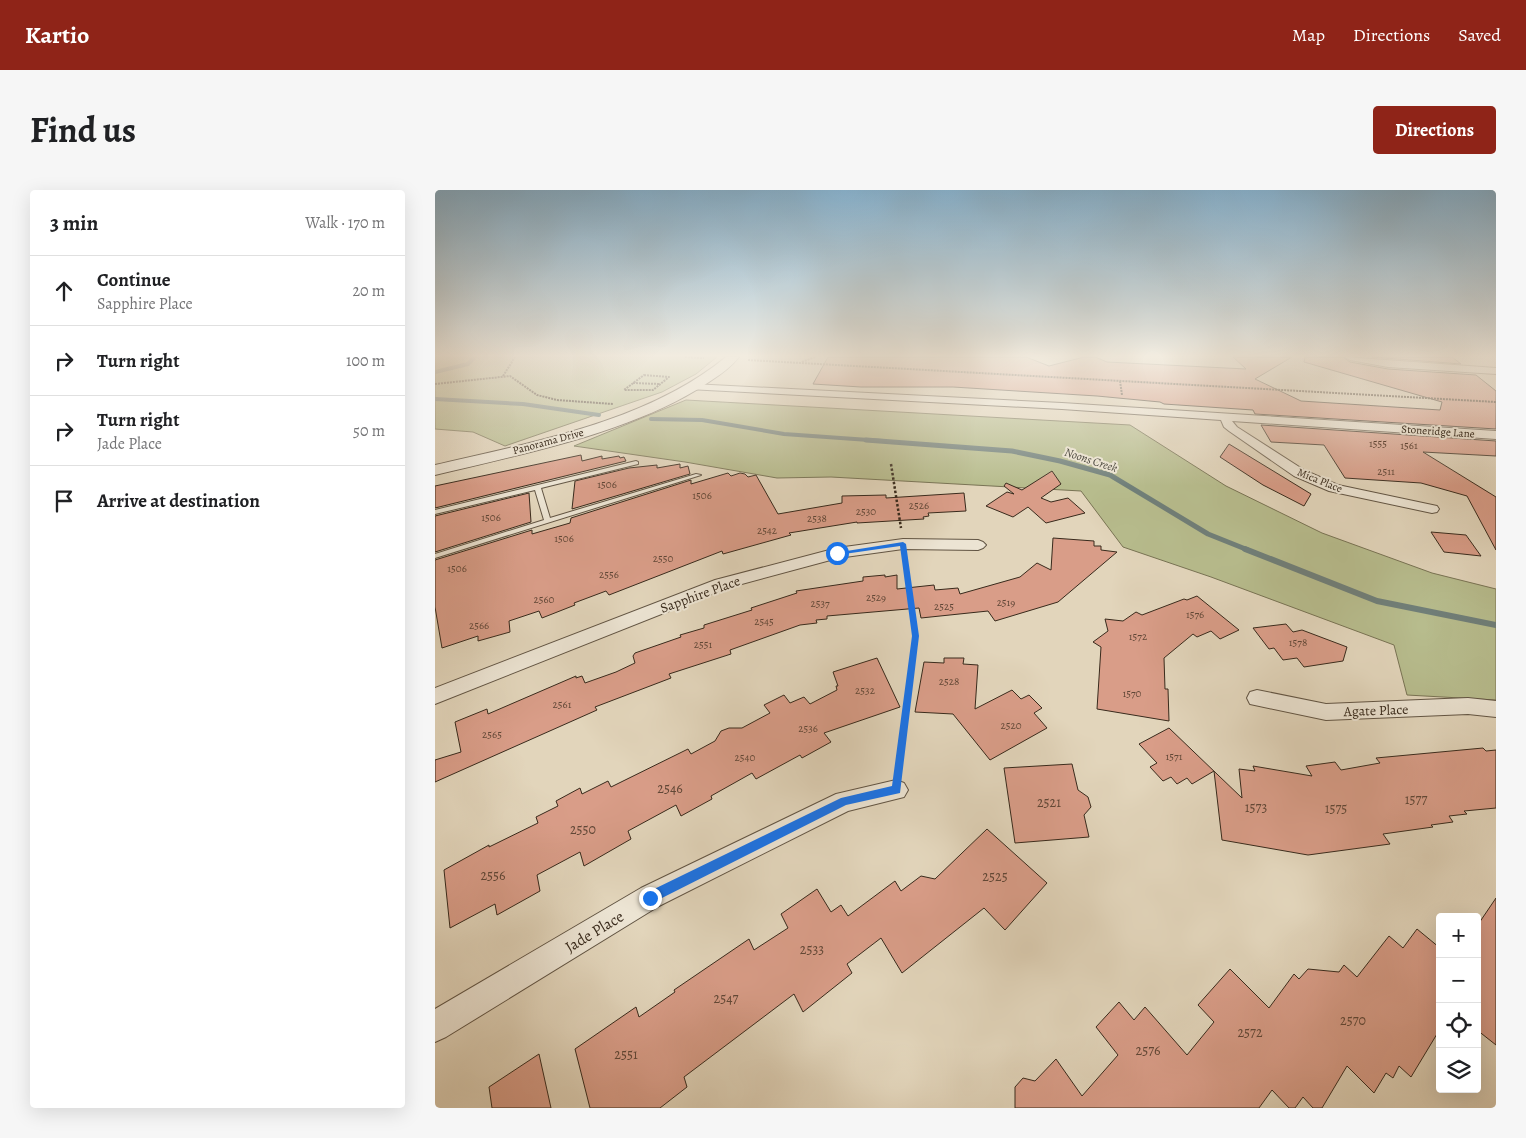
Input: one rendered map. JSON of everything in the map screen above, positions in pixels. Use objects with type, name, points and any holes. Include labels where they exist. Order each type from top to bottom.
[{"type":"street","name":"Panorama Drive","points":[[435,470],[615,423],[666,400]]},
{"type":"street","name":"Stoneridge Lane","points":[[943,400],[1496,434]]},
{"type":"street","name":"Mica Place","points":[[1226,418],[1228,424],[1233,429],[1299,473],[1334,488],[1432,509]]},
{"type":"street","name":"Sapphire Place","points":[[435,696],[721,584],[837,553],[903,544],[978,545]]},
{"type":"street","name":"Agate Place","points":[[1257,698],[1326,712],[1468,706],[1496,710]]},
{"type":"street","name":"Jade Place","points":[[435,1026],[650,898],[844,801],[896,790]]},
{"type":"lane","points":[[435,512],[636,463]]},
{"type":"lane","points":[[435,556],[698,475]]},
{"type":"lane","points":[[537,487],[548,521]]},
{"type":"path","points":[[556,400],[651,407]]},
{"type":"path","points":[[1457,400],[1496,402]]},
{"type":"path","points":[[891,464],[915,636],[896,790]]},
{"type":"green space","points":[[435,400],[639,400],[505,446],[473,432],[435,429]]},
{"type":"green space","points":[[686,400],[1130,425],[1226,486],[1322,533],[1432,573],[1496,589],[1496,700],[1407,695],[1394,645],[1211,577],[1123,547],[1081,491],[831,477],[777,478],[574,446]]},
{"type":"building","points":[[1137,400],[1299,400],[1440,410],[1442,402],[1435,400],[1496,400],[1496,429],[1255,414],[1253,410],[1164,404]]},
{"type":"building","points":[[1261,425],[1496,441],[1496,456],[1423,452],[1496,497],[1496,550],[1467,496],[1421,483],[1345,478],[1324,445],[1271,442]]},
{"type":"building","points":[[1229,444],[1311,494],[1304,506],[1263,485],[1220,457]]},
{"type":"building","points":[[581,455],[582,461],[602,456],[602,459],[619,456],[620,458],[624,457],[626,461],[435,508],[435,486]]},
{"type":"building","points":[[680,464],[680,468],[688,466],[690,474],[572,509],[575,481],[629,468],[657,465],[657,468]]},
{"type":"building","points":[[1052,471],[1061,484],[1041,498],[1051,502],[1068,498],[1085,513],[1046,523],[1028,507],[1013,517],[986,506],[1007,492],[1014,494],[1004,486],[1006,483],[1022,490]]},
{"type":"building","points":[[728,473],[731,476],[740,473],[748,477],[756,475],[778,514],[842,503],[842,496],[886,495],[886,498],[964,493],[966,511],[928,513],[929,516],[923,517],[924,519],[857,522],[789,533],[791,535],[723,554],[722,551],[609,595],[606,591],[542,618],[539,611],[509,621],[510,632],[478,641],[478,636],[442,648],[435,607],[435,560],[532,530],[532,534],[570,523],[571,518],[691,480],[691,484]]},
{"type":"building","points":[[529,493],[531,522],[435,552],[435,516]]},
{"type":"building","points":[[1431,532],[1466,535],[1481,556],[1444,552]]},
{"type":"building","points":[[1053,538],[1094,541],[1094,546],[1101,546],[1101,550],[1117,552],[1058,602],[995,621],[988,611],[921,618],[919,608],[827,616],[827,619],[816,620],[817,623],[800,625],[730,650],[731,654],[669,674],[671,678],[595,707],[597,710],[435,782],[435,760],[461,752],[455,722],[487,709],[488,714],[576,676],[576,678],[582,676],[585,683],[616,672],[635,663],[633,656],[635,653],[681,637],[680,635],[704,628],[704,625],[797,593],[796,591],[863,581],[863,577],[897,575],[897,589],[934,585],[935,590],[958,588],[960,594],[1020,577],[1037,563],[1051,570]]},
{"type":"building","points":[[1197,596],[1239,630],[1220,639],[1211,631],[1197,637],[1193,634],[1164,658],[1165,689],[1168,689],[1169,721],[1097,709],[1101,647],[1093,642],[1108,631],[1105,619],[1123,621],[1136,612],[1142,615]]},
{"type":"building","points":[[1286,624],[1293,632],[1302,630],[1347,647],[1343,661],[1304,667],[1297,658],[1283,660],[1274,648],[1269,649],[1253,628]]},
{"type":"building","points":[[877,658],[900,707],[824,733],[831,742],[802,758],[800,755],[756,779],[752,773],[711,796],[712,799],[681,816],[676,805],[628,831],[631,839],[584,866],[580,852],[537,875],[540,891],[497,915],[495,904],[450,928],[444,870],[489,845],[489,847],[538,823],[536,817],[558,806],[556,801],[580,788],[582,794],[608,781],[611,787],[688,749],[691,754],[715,741],[721,731],[729,728],[742,728],[770,713],[764,705],[784,695],[790,703],[804,697],[810,704],[837,690],[836,686],[838,686],[833,672]]},
{"type":"building","points":[[944,658],[964,658],[963,664],[978,665],[975,709],[1012,690],[1021,699],[1029,695],[1042,708],[1034,713],[1047,728],[990,760],[953,714],[915,712],[924,662],[944,663]]},
{"type":"building","points":[[1169,728],[1214,771],[1192,784],[1187,778],[1177,784],[1171,777],[1163,781],[1150,767],[1157,763],[1139,744]]},
{"type":"building","points":[[1483,748],[1486,751],[1496,750],[1496,808],[1464,811],[1467,814],[1449,816],[1453,822],[1431,825],[1433,827],[1383,834],[1390,844],[1308,855],[1222,840],[1214,771],[1242,798],[1239,769],[1255,771],[1253,766],[1312,776],[1306,766],[1335,762],[1341,770],[1380,763],[1376,758]]},
{"type":"building","points":[[1072,764],[1078,790],[1088,797],[1091,807],[1084,815],[1089,837],[1015,843],[1004,768]]},
{"type":"building","points":[[987,829],[1047,883],[1005,930],[984,908],[902,973],[881,938],[847,964],[852,973],[803,1012],[794,994],[684,1077],[687,1087],[660,1108],[590,1108],[575,1049],[636,1007],[639,1017],[675,992],[674,990],[749,939],[754,950],[788,928],[781,914],[817,889],[831,912],[841,905],[848,916],[895,881],[901,891],[921,876],[935,879]]},
{"type":"building","points":[[1496,898],[1496,1045],[1481,1033],[1481,920]]},
{"type":"building","points":[[1417,929],[1436,945],[1436,1036],[1411,1077],[1399,1066],[1393,1078],[1386,1073],[1374,1093],[1347,1066],[1322,1108],[1313,1108],[1303,1097],[1295,1108],[1289,1108],[1272,1090],[1259,1108],[1015,1108],[1015,1087],[1023,1078],[1035,1081],[1056,1059],[1082,1096],[1118,1055],[1096,1027],[1119,1002],[1134,1020],[1145,1007],[1187,1055],[1214,1022],[1198,1005],[1230,969],[1269,1008],[1294,974],[1299,979],[1308,969],[1339,972],[1344,965],[1357,977],[1389,936],[1403,948]]},
{"type":"building","points":[[539,1054],[551,1108],[492,1108],[489,1087]]},
{"type":"waterway","name":"Noons Creek","points":[[450,400],[523,404],[599,415]]},
{"type":"waterway","name":"Noons Creek","points":[[651,419],[702,420],[784,434],[883,441]]},
{"type":"waterway","name":"Noons Creek","points":[[866,440],[1012,451],[1060,461],[1110,475],[1208,534],[1248,550]]},
{"type":"waterway","name":"Noons Creek","points":[[1245,549],[1377,601],[1496,625]]},
{"type":"route","points":[[650,898],[844,801],[896,790],[901,744],[905,730],[915,636],[903,544],[837,553]]}]
